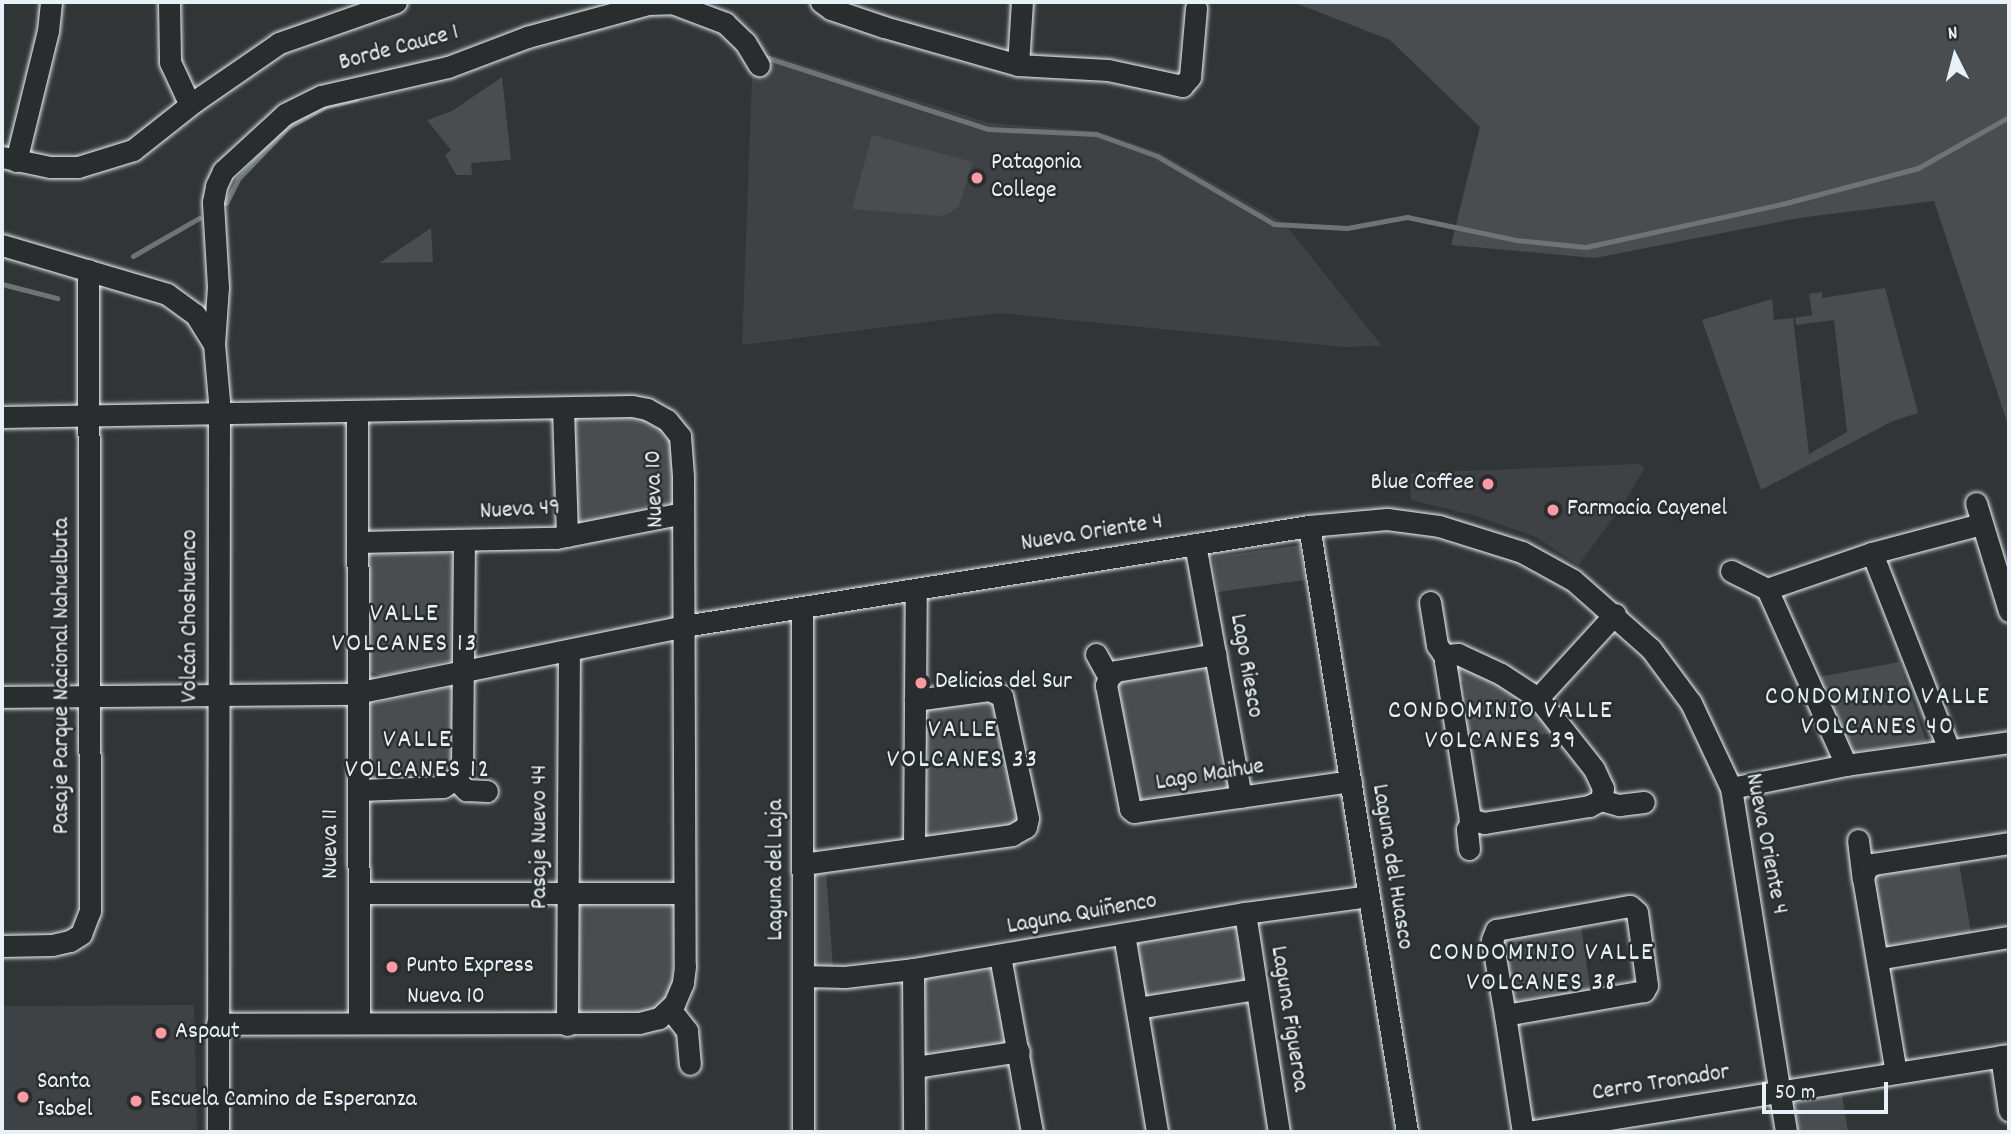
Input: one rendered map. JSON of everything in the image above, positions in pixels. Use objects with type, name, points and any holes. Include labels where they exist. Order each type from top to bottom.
[{"type":"street","points":[[51,2],[48,31],[9,159],[50,167],[78,167],[133,150],[190,105],[279,43],[356,7],[396,2]]},
{"type":"street","points":[[169,2],[170,62],[190,105]]},
{"type":"street","points":[[821,2],[831,9],[862,10],[1018,65],[1108,70],[1182,86],[1190,77],[1196,8]]},
{"type":"street","points":[[1018,65],[1022,2]]},
{"type":"street","name":"Borde Cauce 1","points":[[214,344],[218,287],[212,202],[216,186],[223,171],[285,114],[321,96],[448,67],[527,37],[648,4],[672,3],[725,23],[745,42],[759,65]]},
{"type":"street","name":"Volcán Choshuenco","points":[[2,245],[167,294],[195,314],[214,344],[219,416],[216,695],[218,1132]]},
{"type":"street","name":"Pasaje Parque Nacional Nahuelbuta","points":[[2,946],[52,945],[81,934],[90,911],[88,270]]},
{"type":"street","name":"Nueva 10","points":[[2,418],[219,416],[632,406],[647,409],[667,420],[675,428],[682,446],[683,983],[670,1009],[659,1018],[639,1023],[217,1024]]},
{"type":"street","points":[[563,408],[566,536]]},
{"type":"street","name":"Nueva 11","points":[[357,412],[359,1023]]},
{"type":"street","points":[[1976,503],[1980,524],[2009,611]]},
{"type":"street","name":"Nueva 49","points":[[358,542],[566,536],[683,513]]},
{"type":"street","name":"Nueva Oriente 4","points":[[2,697],[358,692],[684,626],[1309,526],[1358,520],[1403,520],[1469,534],[1549,565],[1573,580],[1615,614],[1651,649],[1686,695],[1713,743],[1731,788],[1786,1132]]},
{"type":"street","points":[[1767,589],[1872,553],[1980,524]]},
{"type":"street","name":"Laguna del Huasco","points":[[1309,526],[1407,1132]]},
{"type":"street","points":[[359,790],[435,788],[456,779],[464,760],[464,540]]},
{"type":"street","name":"Lago Riesco","points":[[1195,544],[1241,797]]},
{"type":"street","points":[[1872,553],[1949,749]]},
{"type":"street","points":[[1731,571],[1767,589],[1846,765]]},
{"type":"street","points":[[914,848],[916,589]]},
{"type":"street","points":[[1430,602],[1437,645],[1445,657],[1468,816],[1472,821],[1484,823],[1589,806],[1601,800],[1619,804],[1644,802]]},
{"type":"street","name":"Laguna del Laja","points":[[802,607],[803,1132]]},
{"type":"street","points":[[1538,698],[1615,614]]},
{"type":"street","name":"Pasaje Nuevo 44","points":[[567,1025],[569,650]]},
{"type":"street","name":"Lago Maihue","points":[[1096,654],[1109,677],[1106,685],[1130,809],[1140,813],[1350,781]]},
{"type":"street","points":[[1109,677],[1116,671],[1216,654]]},
{"type":"street","points":[[1445,657],[1458,654],[1474,660],[1538,698],[1594,769],[1603,788],[1601,800]]},
{"type":"street","points":[[803,864],[1012,835],[1024,830],[1028,821],[1002,696],[989,690],[915,700]]},
{"type":"street","points":[[1731,788],[1846,765],[2009,742]]},
{"type":"street","points":[[456,779],[466,790],[488,791]]},
{"type":"street","points":[[1469,849],[1467,829],[1472,821]]},
{"type":"street","points":[[1858,840],[1896,1073]]},
{"type":"street","points":[[1863,878],[1866,869],[1874,864],[2009,842]]},
{"type":"street","points":[[359,893],[684,892]]},
{"type":"street","name":"Laguna Quiñenco","points":[[803,975],[845,977],[913,969],[1245,913],[1369,896]]},
{"type":"street","points":[[1505,1015],[1644,991],[1647,985],[1635,908],[1630,906],[1496,930],[1492,940],[1505,1015],[1534,1132]]},
{"type":"street","name":"Laguna Figueroa","points":[[1245,913],[1279,1132]]},
{"type":"street","points":[[1124,934],[1157,1132]]},
{"type":"street","points":[[1877,959],[2009,937]]},
{"type":"street","points":[[1000,956],[1032,1132]]},
{"type":"street","points":[[913,969],[914,1132]]},
{"type":"street","points":[[1137,1008],[1256,989]]},
{"type":"street","points":[[670,1009],[687,1031],[690,1064]]},
{"type":"street","points":[[915,1067],[1019,1051]]},
{"type":"street","points":[[2005,1056],[2009,1110]]},
{"type":"street","name":"Cerro Tronador","points":[[1534,1132],[2005,1056]]},
{"type":"shaded area","points":[[1293,2],[2009,2],[2009,428],[1934,201],[1799,218],[1595,258],[1451,245],[1480,127],[1390,40]]},
{"type":"shaded area","name":"Patagonia College","points":[[773,55],[989,123],[1097,131],[1161,153],[1285,224],[1382,346],[1345,347],[999,313],[742,345],[752,77]]},
{"type":"shaded area","points":[[502,77],[511,160],[471,163],[472,175],[456,175],[445,155],[451,150],[427,120],[452,111]]},
{"type":"shaded area","points":[[872,135],[973,162],[959,206],[948,214],[939,216],[852,209]]},
{"type":"shaded area","points":[[431,228],[433,262],[379,263]]},
{"type":"shaded area","points":[[1885,288],[1918,413],[1893,421],[1761,490],[1702,320],[1772,299],[1774,320],[1793,318],[1809,454],[1847,432],[1834,320],[1796,325],[1795,318],[1812,315],[1809,294],[1822,292],[1822,298]]},
{"type":"shaded area","points":[[643,416],[665,429],[673,446],[673,507],[574,525],[570,423],[574,417]]},
{"type":"shaded area","points":[[1637,464],[1645,467],[1621,508],[1578,565],[1536,537],[1477,516],[1411,500],[1411,473]]},
{"type":"shaded area","points":[[1300,545],[1305,580],[1218,592],[1213,557]]},
{"type":"shaded area","points":[[369,550],[445,550],[456,560],[457,655],[452,660],[382,676],[371,672],[367,665]]},
{"type":"shaded area","points":[[1899,662],[1926,741],[1851,753],[1818,677]]},
{"type":"shaded area","points":[[1212,664],[1234,787],[1141,809],[1112,681]]},
{"type":"shaded area","points":[[1461,664],[1530,702],[1557,732],[1465,747],[1461,725],[1469,718],[1464,681],[1454,681],[1454,668]]},
{"type":"shaded area","points":[[455,686],[460,753],[445,779],[376,784],[368,779],[368,711],[371,704]]},
{"type":"shaded area","points":[[991,695],[1020,825],[924,838],[919,714],[926,704]]},
{"type":"shaded area","points":[[1958,857],[1972,938],[1957,940],[1950,935],[1901,943],[1896,950],[1886,951],[1873,873]]},
{"type":"shaded area","points":[[826,871],[833,967],[820,967],[812,957],[813,880],[814,875]]},
{"type":"shaded area","points":[[667,897],[675,904],[672,990],[658,1007],[640,1012],[575,1013],[575,899]]},
{"type":"shaded area","points":[[1580,918],[1591,995],[1579,992],[1530,1000],[1530,1005],[1514,1008],[1498,935]]},
{"type":"shaded area","points":[[1239,925],[1250,981],[1143,1001],[1136,943]]},
{"type":"shaded area","points":[[994,969],[1009,1044],[924,1060],[921,982],[931,977]]},
{"type":"shaded area","points":[[194,1005],[197,1132],[2,1132],[2,1006]]},
{"type":"shaded area","points":[[1842,1094],[1848,1132],[1798,1132],[1794,1103]]},
{"type":"waterway","points":[[765,57],[988,129],[1096,134],[1157,156],[1274,224],[1347,228],[1407,217],[1516,240],[1586,247],[1782,204],[1918,168],[2009,117]]},
{"type":"waterway","points":[[226,203],[238,179],[288,127],[326,106],[356,99]]},
{"type":"waterway","points":[[133,256],[199,218]]},
{"type":"waterway","points":[[2,284],[57,298]]},
{"type":"place","name":"Patagonia College","points":[[977,178]]},
{"type":"place","name":"Blue Coffee","points":[[1488,484]]},
{"type":"place","name":"Farmacia Cayenel","points":[[1553,510]]},
{"type":"place","name":"Delicias del Sur","points":[[921,683]]},
{"type":"place","name":"Punto Express","points":[[392,967]]},
{"type":"place","name":"Aspaut","points":[[161,1033]]},
{"type":"place","name":"Santa Isabel","points":[[23,1097]]},
{"type":"place","name":"Escuela Camino de Esperanza","points":[[136,1101]]},
{"type":"district","name":"VALLE VOLCANES 13","points":[[405,630]]},
{"type":"district","name":"CONDOMINIO VALLE VOLCANES 40","points":[[1878,713]]},
{"type":"district","name":"CONDOMINIO VALLE VOLCANES 39","points":[[1501,727]]},
{"type":"district","name":"VALLE VOLCANES 33","points":[[963,746]]},
{"type":"district","name":"VALLE VOLCANES 12","points":[[418,756]]},
{"type":"district","name":"CONDOMINIO VALLE VOLCANES 38","points":[[1542,969]]}]
